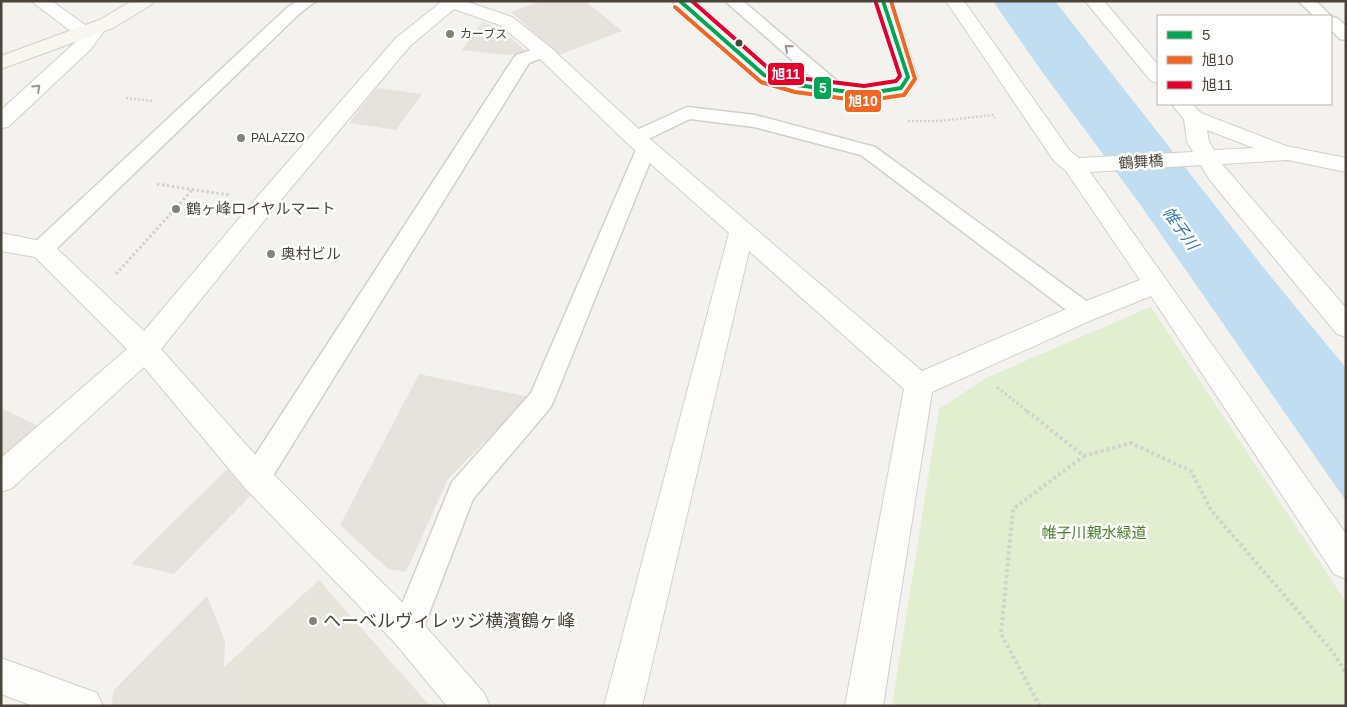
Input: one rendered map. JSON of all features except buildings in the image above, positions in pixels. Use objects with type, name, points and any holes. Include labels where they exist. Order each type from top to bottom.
[{"type":"street","points":[[40,1],[91,30]]},
{"type":"street","points":[[1,63],[91,30],[145,1]]},
{"type":"street","points":[[955,1],[1062,156],[1081,166],[1156,284],[1346,563]]},
{"type":"street","points":[[1094,1],[1157,76]]},
{"type":"street","points":[[1,478],[145,349],[267,201],[403,42],[451,2],[506,21],[543,51],[641,143],[919,386]]},
{"type":"street","points":[[1,122],[84,45],[91,30]]},
{"type":"street","points":[[1188,111],[1288,153],[1346,166]]},
{"type":"street","points":[[1188,111],[1198,142],[1200,157],[1217,174],[1345,326]]},
{"type":"street","name":"鶴舞橋","points":[[1081,166],[1200,157],[1288,153]]},
{"type":"street","points":[[623,706],[742,231]]},
{"type":"street","points":[[1,242],[42,249],[145,349],[256,478],[407,631],[471,706]]},
{"type":"street","points":[[919,386],[1086,312],[1156,284]]},
{"type":"street","points":[[864,706],[919,386]]},
{"type":"street","points":[[1,676],[84,706]]},
{"type":"lane","points":[[42,249],[294,10],[308,1]]},
{"type":"lane","points":[[680,1],[764,75],[797,85],[864,94],[901,88],[908,77],[883,1]]},
{"type":"lane","points":[[733,1],[838,92]]},
{"type":"lane","points":[[1306,1],[1322,15]]},
{"type":"lane","points":[[1332,23],[1346,35]]},
{"type":"lane","points":[[256,478],[522,59],[543,51]]},
{"type":"lane","points":[[407,631],[462,491],[541,400],[641,143],[687,113],[755,121],[868,152],[1086,312]]},
{"type":"path","points":[[908,122],[939,121],[993,115],[997,119]]},
{"type":"path","points":[[117,178],[267,201]]},
{"type":"path","points":[[94,299],[192,190]]},
{"type":"path","points":[[1024,409],[1084,456]]},
{"type":"path","points":[[1040,706],[1001,634],[1013,509],[1084,456],[1131,443],[1191,471],[1211,510],[1332,651],[1346,673]]},
{"type":"shaded area","points":[[542,1],[585,1],[622,31],[559,55],[511,12]]},
{"type":"shaded area","points":[[482,22],[499,28],[526,51],[505,55],[462,50]]},
{"type":"shaded area","points":[[377,88],[422,94],[396,130],[349,123]]},
{"type":"shaded area","points":[[419,374],[529,397],[448,479],[406,572],[388,569],[340,525]]},
{"type":"shaded area","points":[[1,408],[40,427],[1,457]]},
{"type":"shaded area","points":[[227,469],[252,494],[174,574],[131,564]]},
{"type":"shaded area","name":"ヘーベルヴィレッジ横濱鶴ヶ峰","points":[[319,580],[430,706],[222,706],[223,668]]},
{"type":"shaded area","points":[[207,596],[225,641],[222,706],[111,706],[114,690]]},
{"type":"green space","name":"帷子川親水緑道","points":[[1151,307],[1346,602],[1346,706],[892,706],[939,409],[986,378]]},
{"type":"water","name":"帷子川","points":[[993,1],[1055,1],[1267,272],[1346,368],[1346,501],[1142,207],[1040,69]]},
{"type":"transit line","name":"5","points":[[680,1],[764,75],[797,85],[864,94],[901,88],[908,77],[883,1]]},
{"type":"transit line","name":"旭11","points":[[692,1],[768,68],[799,78],[864,86],[896,81],[900,76],[876,3]]},
{"type":"transit line","name":"旭10","points":[[675,7],[761,82],[795,92],[863,101],[904,95],[915,79],[891,1]]},
{"type":"place","name":"カーブス","points":[[450,34]]},
{"type":"place","name":"PALAZZO","points":[[241,138]]},
{"type":"place","name":"鶴ヶ峰ロイヤルマート","points":[[176,209]]},
{"type":"place","name":"奥村ビル","points":[[271,254]]},
{"type":"place","name":"ヘーベルヴィレッジ横濱鶴ヶ峰","points":[[313,621]]}]
